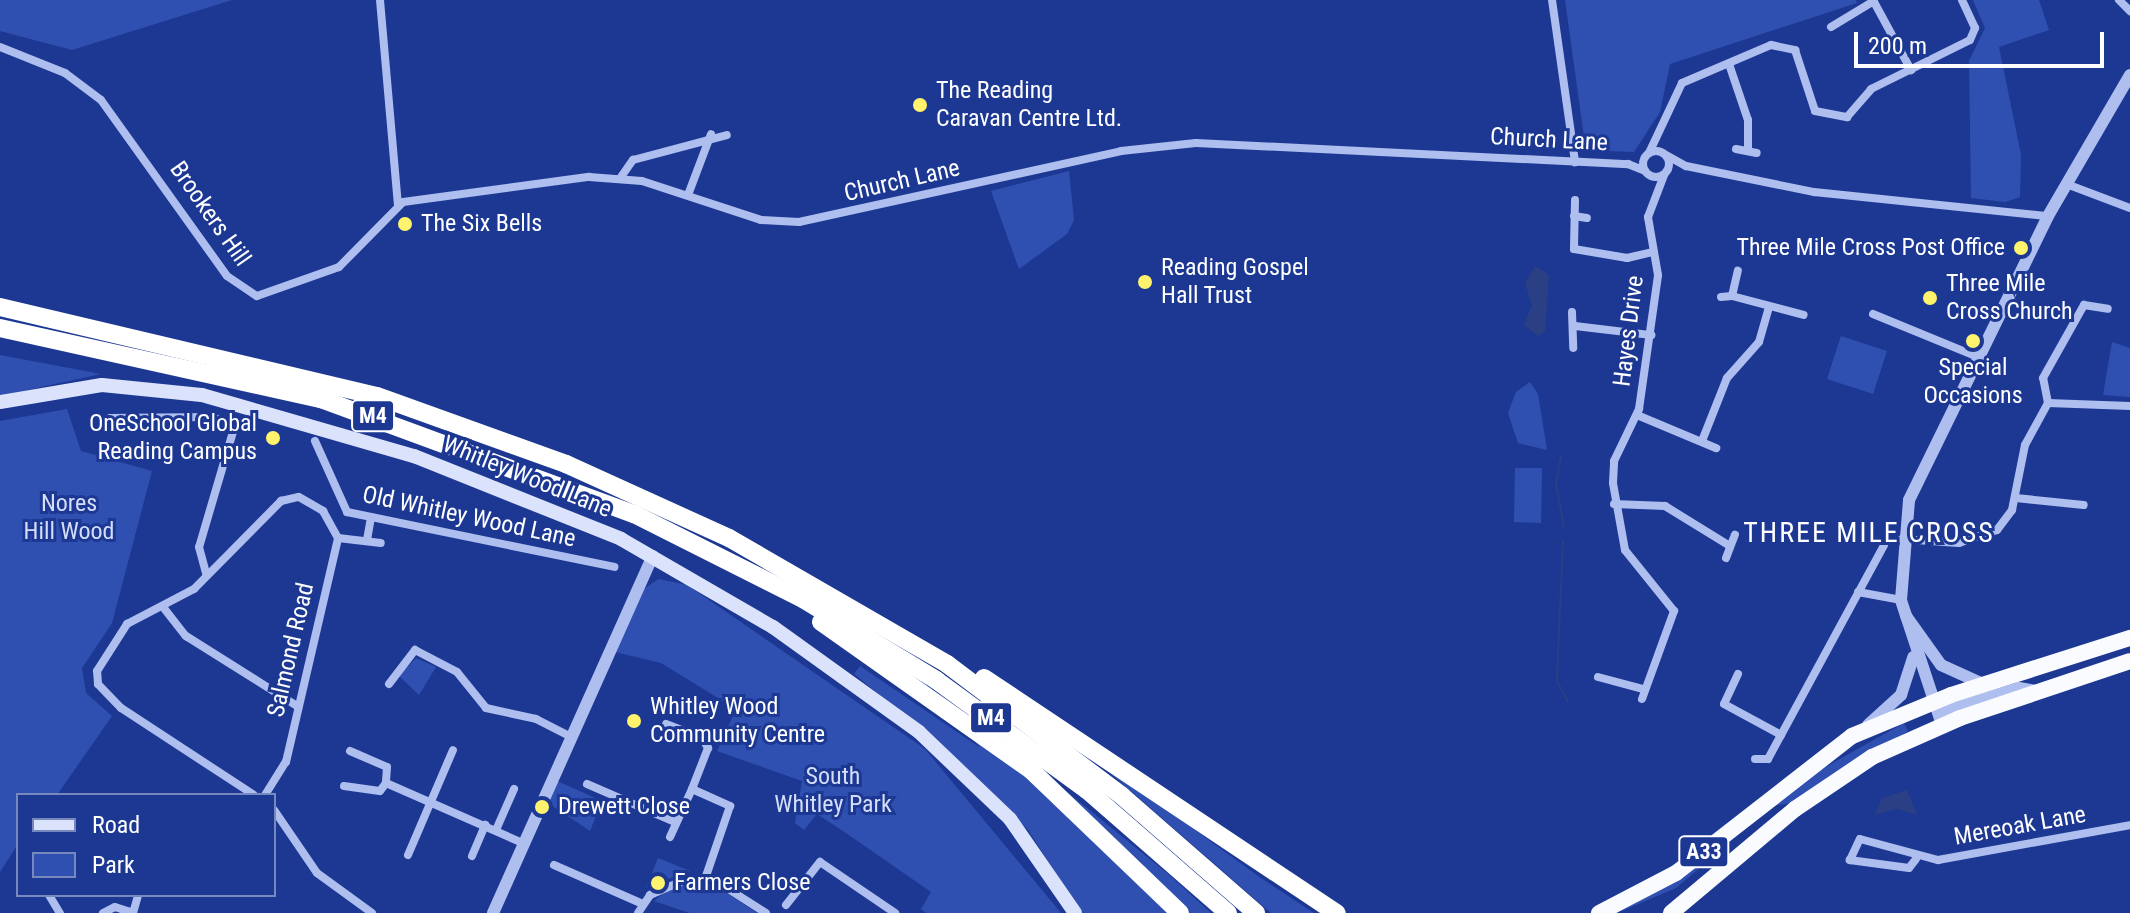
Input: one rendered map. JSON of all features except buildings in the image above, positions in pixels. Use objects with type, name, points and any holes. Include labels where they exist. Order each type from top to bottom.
[{"type":"highway","name":"M4","points":[[0,307],[280,369],[472,428],[716,532],[1019,700],[1337,913]]},
{"type":"highway","name":"M4","points":[[0,328],[321,399],[571,487],[729,560],[892,651],[1007,729],[1228,913]]},
{"type":"highway","name":"M4","points":[[729,560],[1032,771],[1180,913]]},
{"type":"highway","name":"M4","points":[[903,636],[1069,754],[1256,913]]},
{"type":"highway","name":"A33","points":[[1599,913],[1676,873],[1852,736],[1929,703],[2130,638]]},
{"type":"highway","name":"A33","points":[[1671,913],[1825,787],[1942,725],[2130,661]]},
{"type":"main road","name":"Whitley Wood Lane","points":[[0,402],[114,385],[233,402],[475,477],[653,556],[809,650],[919,732],[1010,819],[1075,913]]},
{"type":"street","points":[[380,0],[398,205]]},
{"type":"street","points":[[1552,0],[1575,162]]},
{"type":"street","points":[[1647,155],[1682,83],[1789,44],[1809,104],[1823,115],[1847,117],[1871,89],[1970,40],[1975,28],[1962,0]]},
{"type":"street","points":[[2119,0],[2130,11]]},
{"type":"street","points":[[1831,27],[1873,1],[1911,70]]},
{"type":"street","name":"Brookers Hill","points":[[0,47],[65,73],[101,100],[244,293],[279,292],[339,267],[398,205]]},
{"type":"street","points":[[1729,64],[1748,120],[1752,152],[1736,149]]},
{"type":"street","points":[[1942,725],[1929,703],[1901,600],[1901,539],[1914,487],[2048,216],[2069,185],[2130,75]]},
{"type":"street","points":[[688,195],[711,134]]},
{"type":"street","points":[[621,177],[633,160],[711,134],[727,135]]},
{"type":"street","points":[[1657,139],[1664,153],[1666,172]]},
{"type":"street","name":"Church Lane","points":[[398,205],[621,177],[688,195],[764,221],[804,222],[1121,151],[1206,143],[1628,164],[1647,173]]},
{"type":"street","points":[[1664,153],[1686,166],[1814,192],[2048,216]]},
{"type":"street","name":"Church Lane","points":[[1628,164],[1647,155],[1664,153]]},
{"type":"street","name":"Hayes Drive","points":[[1647,155],[1647,173],[1654,191]]},
{"type":"street","points":[[1647,173],[1686,166]]},
{"type":"street","name":"Hayes Drive","points":[[1598,677],[1643,694],[1674,611],[1625,550],[1614,504],[1614,461],[1637,415],[1651,335],[1658,275],[1646,231],[1654,191],[1666,172]]},
{"type":"street","points":[[2069,185],[2130,208]]},
{"type":"street","name":"Hayes Drive","points":[[1575,200],[1574,249],[1627,258],[1653,252]]},
{"type":"street","points":[[1574,216],[1587,218]]},
{"type":"street","points":[[1732,296],[1738,271]]},
{"type":"street","points":[[1721,297],[1732,296],[1804,315]]},
{"type":"street","points":[[1901,539],[1984,538],[2006,521],[2016,498],[2025,445],[2048,403],[2043,378],[2084,305],[2108,309]]},
{"type":"street","points":[[1702,441],[1727,378],[1759,342],[1769,306]]},
{"type":"street","points":[[1572,312],[1575,326],[1573,348]]},
{"type":"street","points":[[1873,314],[1978,357]]},
{"type":"street","points":[[1575,326],[1651,335]]},
{"type":"street","points":[[2048,403],[2130,406]]},
{"type":"street","name":"Hayes Drive","points":[[1637,415],[1716,448]]},
{"type":"street","points":[[110,418],[233,422],[229,462],[199,547],[206,574]]},
{"type":"street","name":"Old Whitley Wood Lane","points":[[315,441],[336,501],[347,512],[614,567]]},
{"type":"street","points":[[251,793],[121,708],[98,684],[97,671],[122,631],[163,607],[206,574],[281,501],[299,497],[323,511],[338,538],[381,543]]},
{"type":"street","points":[[2016,498],[2084,505]]},
{"type":"street","points":[[1614,504],[1665,506],[1730,546]]},
{"type":"street","points":[[367,540],[371,517]]},
{"type":"street","points":[[1726,558],[1735,535]]},
{"type":"street","name":"Salmond Road","points":[[266,793],[286,762],[338,538]]},
{"type":"street","points":[[1755,759],[1768,759],[1858,592],[1879,562],[1884,545]]},
{"type":"street","points":[[493,913],[653,556]]},
{"type":"street","points":[[1858,592],[1901,600]]},
{"type":"street","points":[[163,607],[186,636],[297,706]]},
{"type":"street","points":[[1905,614],[1941,665],[1983,684]]},
{"type":"street","points":[[389,684],[415,650],[457,672],[486,708],[570,736]]},
{"type":"street","points":[[1852,736],[1897,701],[1914,655]]},
{"type":"street","points":[[1738,674],[1724,704],[1781,735]]},
{"type":"street","points":[[1929,703],[1944,711],[2019,688],[2037,691]]},
{"type":"street","points":[[666,724],[708,748],[670,837]]},
{"type":"street","points":[[408,855],[453,750]]},
{"type":"street","points":[[344,786],[380,791],[386,783],[387,767],[350,751]]},
{"type":"street","points":[[386,783],[523,843]]},
{"type":"street","points":[[587,784],[675,822]]},
{"type":"street","points":[[496,830],[514,789]]},
{"type":"street","points":[[692,789],[730,806],[705,879]]},
{"type":"street","points":[[276,813],[317,873],[358,910],[372,913]]},
{"type":"street","points":[[472,856],[485,825]]},
{"type":"street","name":"Mereoak Lane","points":[[1916,859],[1909,868],[1850,860],[1860,839],[1916,859],[1959,858],[2130,825]]},
{"type":"street","points":[[786,905],[820,862],[895,913]]},
{"type":"street","points":[[554,865],[640,908],[672,883],[705,879],[766,913]]},
{"type":"street","points":[[103,913],[115,907],[133,913]]},
{"type":"green space","points":[[0,0],[232,0],[72,50],[0,31]]},
{"type":"green space","points":[[1565,0],[1856,0],[1857,3],[1670,64],[1660,112],[1634,152],[1608,151],[1584,137]]},
{"type":"green space","points":[[1973,0],[2039,0],[2049,30],[1999,47],[2021,155],[2020,197],[2005,202],[1971,198],[1969,61],[1985,28]]},
{"type":"green space","points":[[1069,171],[1074,220],[1067,234],[1019,269],[991,191]]},
{"type":"green space","points":[[1841,336],[1887,351],[1873,394],[1827,379]]},
{"type":"green space","points":[[2112,342],[2130,348],[2130,397],[2103,395]]},
{"type":"green space","points":[[0,355],[101,374],[0,396]]},
{"type":"green space","points":[[1530,382],[1538,394],[1547,450],[1518,443],[1508,413],[1516,392]]},
{"type":"green space","name":"Nores Hill Wood","points":[[67,409],[81,451],[152,471],[112,623],[82,668],[86,693],[112,716],[58,793],[16,793],[16,847],[0,872],[0,421]]},
{"type":"green space","points":[[1515,468],[1542,468],[1541,523],[1514,522]]},
{"type":"green space","name":"South Whitley Park","points":[[659,579],[687,585],[925,749],[1061,913],[926,913],[921,909],[931,892],[846,833],[817,814],[804,830],[795,823],[802,781],[717,751],[736,709],[661,663],[615,652],[645,588]]},
{"type":"green space","points":[[416,658],[436,667],[419,695],[399,676]]},
{"type":"green space","points":[[860,666],[979,747],[967,729],[1032,780],[1174,913],[1081,913],[1028,830],[940,744],[854,674]]},
{"type":"green space","points":[[1904,723],[1908,731],[1792,803],[1772,806],[1676,888],[1617,913],[1683,877],[1806,778]]},
{"type":"green space","points":[[1079,746],[1261,878],[1314,913],[1271,913]]},
{"type":"green space","points":[[1045,774],[1167,873],[1211,913],[1188,913]]},
{"type":"green space","points":[[555,780],[602,801],[590,831],[545,801]]},
{"type":"green space","points":[[658,858],[690,871],[646,887]]},
{"type":"green space","points":[[704,884],[728,894],[757,913],[689,913],[654,901],[674,885]]},
{"type":"shaded area","points":[[1535,266],[1549,275],[1545,332],[1538,336],[1524,325],[1532,305],[1525,283]]},
{"type":"shaded area","points":[[1907,790],[1917,815],[1897,809],[1874,815],[1882,798]]},
{"type":"waterway","points":[[1561,456],[1556,484],[1564,527]]},
{"type":"waterway","points":[[1563,541],[1557,681],[1568,702]]},
{"type":"place","name":"The Reading Caravan Centre Ltd.","points":[[920,105]]},
{"type":"place","name":"The Six Bells","points":[[405,224]]},
{"type":"place","name":"Three Mile Cross Post Office","points":[[2021,248]]},
{"type":"place","name":"Reading Gospel Hall Trust","points":[[1145,282]]},
{"type":"place","name":"Three Mile Cross Church","points":[[1930,298]]},
{"type":"place","name":"Special Occasions","points":[[1973,341]]},
{"type":"place","name":"OneSchool Global Reading Campus","points":[[273,438]]},
{"type":"place","name":"Whitley Wood Community Centre","points":[[634,721]]},
{"type":"place","name":"Drewett Close","points":[[542,807]]},
{"type":"place","name":"Farmers Close","points":[[658,883]]},
{"type":"district","name":"THREE MILE CROSS","points":[[1869,533]]}]
